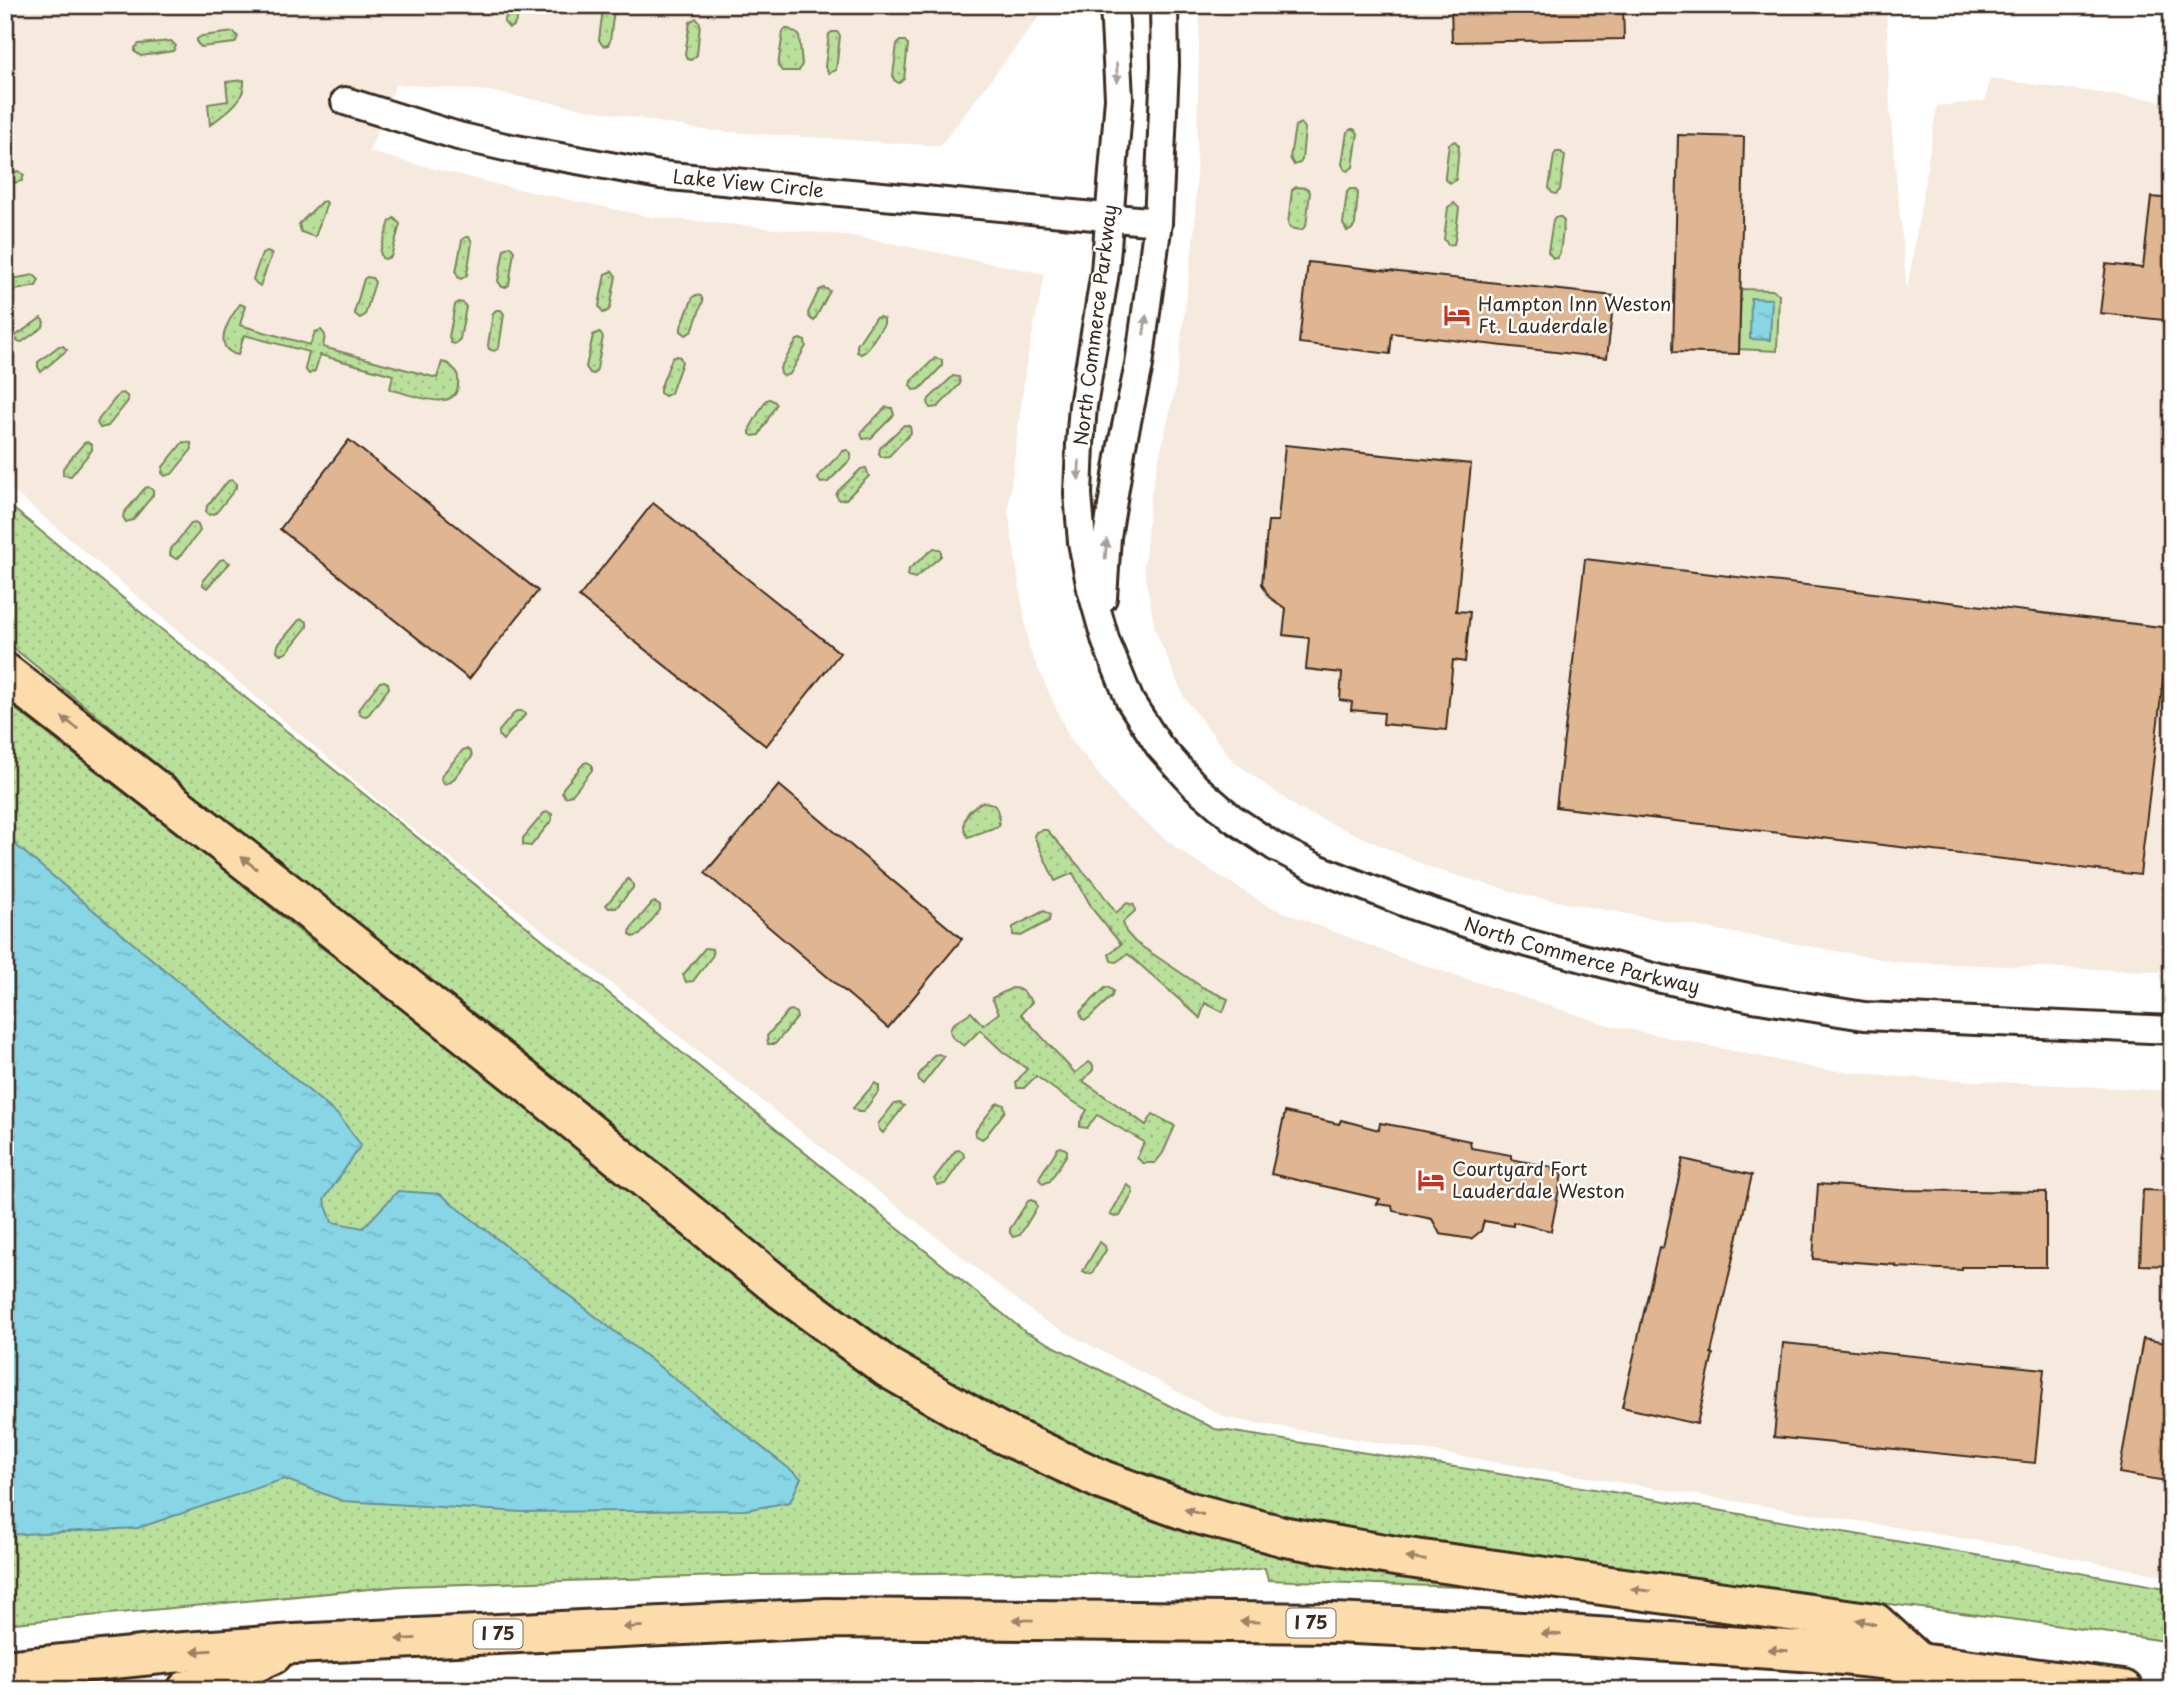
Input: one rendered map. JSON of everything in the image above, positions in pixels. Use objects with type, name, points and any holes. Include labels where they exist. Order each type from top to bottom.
[{"type":"highway","points":[[5,673],[347,940],[780,1288],[888,1368],[997,1431],[1102,1480],[1190,1512],[1286,1537],[1401,1557],[1875,1623],[1919,1663]]},
{"type":"highway","name":"I 75","points":[[5,1670],[294,1644],[826,1618],[1265,1622],[1537,1633],[1815,1652],[2123,1690]]},
{"type":"highway","points":[[187,1690],[200,1688],[294,1644]]},
{"type":"street","name":"North Commerce Parkway","points":[[1114,5],[1119,99],[1105,272],[1083,406],[1078,494],[1082,542],[1091,589],[1106,642],[1130,701],[1159,746],[1195,786],[1232,818],[1275,847],[1317,868],[1416,907],[1520,941],[1657,978],[1753,998],[1864,1016],[2172,1030]]},
{"type":"street","name":"North Commerce Parkway","points":[[1106,642],[1102,594],[1107,537],[1139,365],[1158,222],[1165,66],[1164,5]]},
{"type":"street","name":"Lake View Circle","points":[[345,101],[493,145],[660,176],[1158,222]]},
{"type":"shaded area","points":[[5,5],[1048,5],[940,146],[703,130],[488,91],[396,84],[369,152],[499,185],[651,217],[854,236],[1045,274],[1026,364],[1008,511],[1029,648],[1069,737],[1120,801],[1180,851],[1268,906],[1399,957],[1608,1025],[1819,1069],[1902,1077],[2172,1091],[2172,1577],[1998,1544],[1227,1418],[1043,1320],[394,814],[5,484]]},
{"type":"shaded area","points":[[1200,5],[1886,5],[1890,111],[1907,291],[1937,106],[1985,101],[1990,79],[2172,102],[2172,972],[1898,962],[1528,896],[1431,868],[1299,809],[1233,761],[1184,697],[1155,630],[1144,568],[1151,492],[1175,390],[1195,225]]},
{"type":"green space","points":[[510,5],[522,5],[514,26],[509,28],[504,22]]},
{"type":"green space","points":[[605,5],[611,5],[614,9],[610,41],[603,46],[599,40]]},
{"type":"green space","points":[[696,18],[700,23],[697,55],[691,60],[687,59],[685,54],[690,22]]},
{"type":"green space","points":[[785,29],[799,35],[802,64],[799,71],[782,71],[778,66]]},
{"type":"green space","points":[[234,32],[238,37],[235,43],[201,47],[197,43],[197,39],[202,36]]},
{"type":"green space","points":[[837,32],[840,36],[836,70],[829,73],[825,67],[829,34]]},
{"type":"green space","points":[[171,41],[176,46],[173,51],[141,56],[135,52],[139,44]]},
{"type":"green space","points":[[905,41],[908,45],[904,79],[899,83],[893,76],[897,44]]},
{"type":"green space","points":[[244,80],[242,94],[238,100],[210,125],[208,104],[228,101],[226,82]]},
{"type":"green space","points":[[1301,123],[1305,128],[1302,160],[1294,165],[1290,158],[1295,126]]},
{"type":"green space","points":[[1351,129],[1358,133],[1353,167],[1348,171],[1342,164],[1347,132]]},
{"type":"green space","points":[[1455,141],[1459,146],[1456,180],[1451,183],[1445,180],[1445,176],[1449,144]]},
{"type":"green space","points":[[1556,152],[1565,156],[1560,190],[1556,194],[1549,188]]},
{"type":"green space","points":[[19,171],[24,175],[22,181],[5,185],[5,174]]},
{"type":"green space","points":[[1296,187],[1307,188],[1310,192],[1306,226],[1301,230],[1290,228],[1288,224],[1292,190]]},
{"type":"green space","points":[[1355,189],[1358,193],[1355,225],[1347,231],[1343,224],[1347,192]]},
{"type":"green space","points":[[325,201],[327,203],[315,237],[301,232],[299,224]]},
{"type":"green space","points":[[1454,203],[1459,208],[1455,240],[1454,244],[1448,245],[1444,239],[1448,207]]},
{"type":"green space","points":[[1555,217],[1561,217],[1564,221],[1560,253],[1557,258],[1553,258],[1548,252]]},
{"type":"green space","points":[[394,218],[400,224],[391,257],[385,259],[380,252],[390,221]]},
{"type":"green space","points":[[466,237],[472,242],[467,275],[461,279],[456,272],[462,240]]},
{"type":"green space","points":[[510,246],[514,251],[509,285],[502,287],[498,281],[504,249]]},
{"type":"green space","points":[[262,254],[272,254],[260,286],[253,279]]},
{"type":"green space","points":[[612,271],[616,276],[610,308],[603,313],[599,306],[605,274]]},
{"type":"green space","points":[[34,275],[39,280],[36,286],[5,292],[5,280]]},
{"type":"green space","points":[[367,277],[375,282],[365,315],[360,318],[355,314],[355,310],[364,279]]},
{"type":"green space","points":[[824,288],[830,291],[814,321],[808,313],[819,290]]},
{"type":"green space","points":[[1741,289],[1772,290],[1779,294],[1777,351],[1739,349]]},
{"type":"green space","points":[[696,295],[701,296],[703,301],[692,331],[686,335],[681,331],[681,327]]},
{"type":"green space","points":[[458,302],[466,307],[460,339],[455,344],[451,343],[449,337],[455,305]]},
{"type":"green space","points":[[240,304],[245,306],[240,325],[310,345],[315,332],[321,330],[325,335],[323,347],[437,378],[442,362],[449,364],[457,372],[458,386],[454,395],[446,400],[424,399],[390,389],[393,375],[320,355],[315,371],[309,374],[305,369],[309,352],[244,335],[238,355],[225,346],[223,340],[227,325]]},
{"type":"green space","points":[[501,310],[504,314],[499,348],[494,351],[489,349],[488,345],[493,313]]},
{"type":"green space","points":[[41,318],[43,327],[22,342],[17,341],[14,337]]},
{"type":"green space","points":[[875,318],[884,319],[884,324],[866,351],[861,354],[857,352],[857,345]]},
{"type":"green space","points":[[599,332],[603,337],[594,374],[586,367],[593,335]]},
{"type":"green space","points":[[800,339],[805,341],[806,346],[790,374],[784,376],[780,368]]},
{"type":"green space","points":[[59,346],[67,350],[41,372],[38,362]]},
{"type":"green space","points":[[677,356],[682,362],[671,393],[665,396],[660,393],[660,389],[672,358]]},
{"type":"green space","points":[[935,358],[942,360],[942,366],[920,389],[913,390],[911,381]]},
{"type":"green space","points":[[953,376],[959,377],[960,384],[938,407],[930,408],[929,399]]},
{"type":"green space","points":[[123,393],[128,401],[108,426],[100,428],[97,423],[99,419],[119,394]]},
{"type":"green space","points":[[770,399],[776,405],[759,435],[753,436],[750,434],[750,428],[766,400]]},
{"type":"green space","points":[[886,407],[892,408],[894,415],[871,438],[863,439],[863,430]]},
{"type":"green space","points":[[904,425],[910,426],[911,433],[889,456],[881,457],[880,448]]},
{"type":"green space","points":[[87,442],[92,445],[92,450],[71,476],[63,475],[63,468]]},
{"type":"green space","points":[[183,442],[191,443],[192,449],[172,474],[165,476],[162,473],[163,467]]},
{"type":"green space","points":[[847,450],[851,453],[851,459],[828,482],[821,483],[818,479],[820,474]]},
{"type":"green space","points":[[866,468],[869,476],[846,499],[839,500],[836,495],[838,491],[861,469]]},
{"type":"green space","points":[[231,480],[236,483],[236,488],[216,513],[209,515],[206,512],[207,506]]},
{"type":"green space","points":[[148,487],[153,490],[153,495],[133,520],[126,522],[124,513]]},
{"type":"green space","points":[[5,502],[1024,1331],[1215,1429],[1619,1493],[2172,1589],[2172,1642],[2026,1621],[1308,1532],[1194,1503],[1009,1418],[823,1307],[5,641]]},
{"type":"green space","points":[[195,523],[200,531],[176,559],[170,555],[171,549],[191,524]]},
{"type":"green space","points":[[934,548],[941,550],[941,556],[915,578],[908,576],[909,569]]},
{"type":"green space","points":[[223,559],[230,563],[207,588],[203,585],[203,580]]},
{"type":"green space","points":[[302,619],[307,622],[307,627],[287,652],[280,654],[277,651],[278,645]]},
{"type":"green space","points":[[384,681],[389,688],[369,714],[361,715],[358,710],[360,707],[380,682]]},
{"type":"green space","points":[[5,701],[236,879],[308,938],[547,1111],[974,1431],[1459,1578],[1459,1587],[1268,1580],[1265,1568],[1213,1575],[1013,1572],[756,1575],[401,1586],[5,1624]]},
{"type":"green space","points":[[516,711],[526,714],[503,740],[499,731]]},
{"type":"green space","points":[[467,749],[472,757],[451,782],[444,784],[442,775],[463,750]]},
{"type":"green space","points":[[587,762],[592,765],[592,770],[572,795],[565,797],[563,788]]},
{"type":"green space","points":[[982,802],[995,806],[999,826],[968,837],[964,826],[966,816]]},
{"type":"green space","points":[[544,813],[552,814],[552,820],[531,846],[523,845],[523,838]]},
{"type":"green space","points":[[1047,830],[1099,889],[1116,913],[1127,903],[1134,905],[1135,911],[1123,922],[1126,932],[1135,942],[1202,987],[1228,999],[1223,1012],[1205,1003],[1200,1018],[1128,954],[1116,962],[1111,961],[1109,954],[1121,944],[1093,910],[1073,873],[1055,881],[1034,836]]},
{"type":"green space","points":[[628,879],[633,888],[616,908],[609,908],[606,905]]},
{"type":"green space","points":[[655,902],[660,905],[660,910],[640,935],[633,937],[630,934],[631,928]]},
{"type":"green space","points":[[1044,911],[1050,915],[1049,921],[1021,936],[1013,935],[1013,927]]},
{"type":"green space","points":[[705,948],[712,949],[713,955],[693,981],[686,982],[683,975]]},
{"type":"green space","points":[[1108,987],[1113,991],[1112,996],[1089,1018],[1082,1019],[1080,1012]]},
{"type":"green space","points":[[1012,988],[1026,994],[1032,1002],[1021,1014],[1075,1073],[1089,1062],[1093,1065],[1093,1070],[1083,1081],[1146,1125],[1153,1114],[1175,1126],[1163,1153],[1155,1163],[1143,1163],[1137,1158],[1144,1142],[1097,1115],[1087,1128],[1080,1127],[1087,1110],[1036,1076],[1024,1088],[1017,1088],[1016,1082],[1027,1069],[1002,1051],[980,1030],[964,1046],[952,1037],[952,1025],[971,1012],[983,1025],[999,1013],[992,998]]},
{"type":"green space","points":[[792,1010],[797,1018],[775,1044],[768,1044],[767,1036],[788,1011]]},
{"type":"green space","points":[[934,1055],[944,1057],[923,1084],[918,1076]]},
{"type":"green space","points":[[875,1083],[879,1086],[879,1091],[863,1112],[858,1112],[853,1108]]},
{"type":"green space","points":[[900,1103],[904,1106],[883,1133],[878,1124],[894,1104]]},
{"type":"green space","points":[[999,1103],[1004,1105],[1005,1111],[986,1136],[982,1139],[975,1135],[976,1130]]},
{"type":"green space","points":[[1061,1147],[1067,1150],[1067,1154],[1050,1181],[1043,1184],[1040,1176]]},
{"type":"green space","points":[[959,1150],[964,1157],[945,1184],[938,1185],[934,1179],[955,1151]]},
{"type":"green space","points":[[1127,1185],[1132,1188],[1133,1193],[1120,1216],[1110,1215]]},
{"type":"green space","points":[[1031,1200],[1036,1202],[1037,1207],[1020,1235],[1013,1237],[1010,1229]]},
{"type":"green space","points":[[1100,1242],[1106,1250],[1089,1274],[1083,1271]]},
{"type":"water","points":[[1751,298],[1772,299],[1770,340],[1750,339]]},
{"type":"water","points":[[5,836],[339,1116],[361,1145],[324,1200],[332,1222],[363,1228],[398,1191],[440,1194],[801,1478],[790,1502],[745,1510],[522,1512],[343,1501],[284,1479],[138,1528],[5,1535]]},
{"type":"building","points":[[1451,5],[1623,5],[1624,39],[1452,42]]},
{"type":"building","points":[[1678,135],[1744,137],[1739,354],[1673,352]]},
{"type":"building","points":[[2151,197],[2172,199],[2172,321],[2100,313],[2106,264],[2143,268]]},
{"type":"building","name":"Hampton Inn Weston Ft. Lauderdale","points":[[1308,262],[1614,296],[1607,358],[1392,333],[1390,354],[1299,343]]},
{"type":"building","points":[[349,440],[538,591],[469,679],[280,529]]},
{"type":"building","points":[[1285,445],[1471,464],[1456,611],[1470,612],[1465,662],[1453,660],[1446,730],[1383,724],[1384,713],[1351,710],[1352,702],[1340,700],[1342,673],[1306,669],[1309,638],[1283,635],[1286,609],[1269,597],[1262,584],[1268,521],[1278,521]]},
{"type":"building","points":[[653,503],[840,653],[766,746],[579,597]]},
{"type":"building","points":[[1585,559],[2169,628],[2140,875],[1556,807]]},
{"type":"building","points":[[779,785],[962,939],[888,1028],[705,873]]},
{"type":"building","name":"Courtyard Fort Lauderdale Weston","points":[[1285,1112],[1339,1124],[1341,1120],[1379,1130],[1380,1123],[1408,1128],[1470,1141],[1471,1148],[1511,1155],[1511,1159],[1552,1167],[1552,1171],[1562,1174],[1551,1231],[1513,1222],[1513,1226],[1484,1221],[1481,1231],[1471,1239],[1440,1234],[1432,1219],[1393,1211],[1392,1206],[1377,1204],[1380,1199],[1271,1174]]},
{"type":"building","points":[[1683,1159],[1752,1175],[1697,1424],[1622,1407],[1659,1247],[1663,1248]]},
{"type":"building","points":[[1818,1184],[1899,1190],[2046,1192],[2046,1267],[1962,1267],[1962,1270],[1813,1259]]},
{"type":"building","points":[[2143,1190],[2172,1191],[2172,1266],[2140,1265]]},
{"type":"building","points":[[2143,1339],[2172,1344],[2172,1482],[2119,1473]]},
{"type":"building","points":[[1783,1343],[2044,1369],[2035,1463],[1774,1437]]},
{"type":"place","name":"Hampton Inn Weston Ft. Lauderdale","points":[[1457,315]]},
{"type":"place","name":"Courtyard Fort Lauderdale Weston","points":[[1431,1180]]}]
